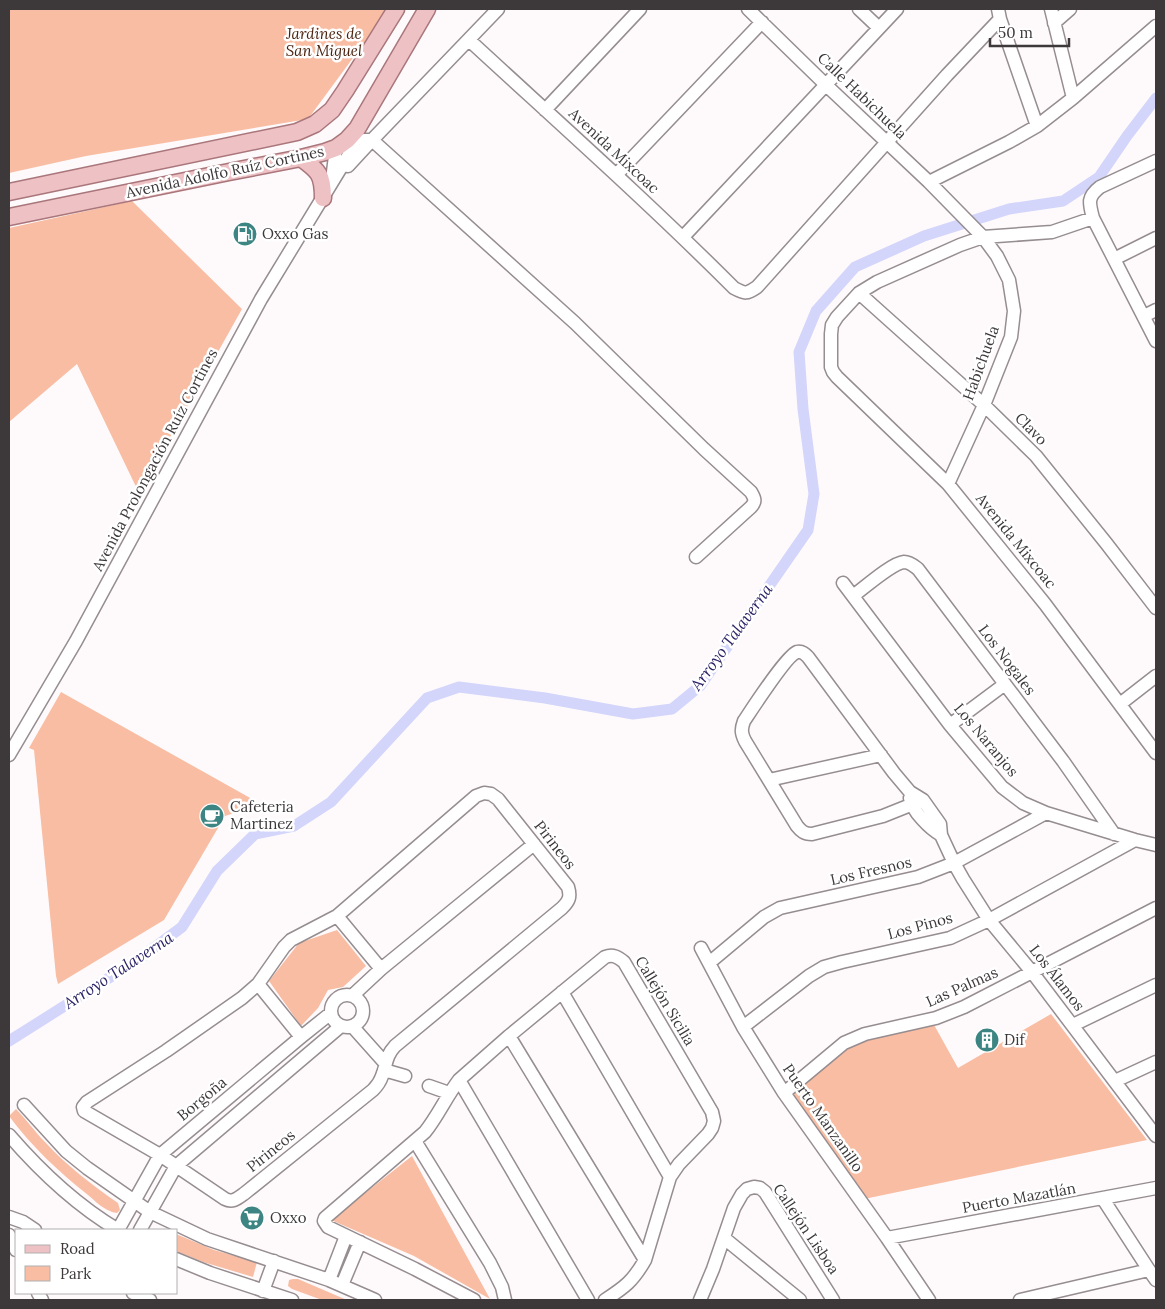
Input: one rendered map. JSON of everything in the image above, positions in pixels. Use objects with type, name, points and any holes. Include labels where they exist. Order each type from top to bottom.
[{"type":"main road","name":"Avenida Adolfo Ruíz Cortines","points":[[9,192],[291,134],[315,124],[332,110],[345,92],[396,9]]},
{"type":"main road","points":[[349,139],[427,9]]},
{"type":"main road","name":"Avenida Adolfo Ruíz Cortines","points":[[9,217],[301,158],[325,152],[349,139]]},
{"type":"main road","points":[[301,158],[317,171],[321,178],[322,198]]},
{"type":"street","name":"Avenida Prolongación Ruíz Cortines","points":[[332,182],[498,9]]},
{"type":"street","points":[[545,110],[640,9]]},
{"type":"street","name":"Calle Habichuela","points":[[748,9],[954,207]]},
{"type":"street","points":[[859,9],[880,28]]},
{"type":"street","points":[[683,237],[897,9]]},
{"type":"street","points":[[1051,9],[1073,98]]},
{"type":"street","points":[[1054,23],[1070,9]]},
{"type":"street","points":[[999,14],[1037,126]]},
{"type":"street","points":[[887,143],[999,14]]},
{"type":"street","points":[[617,174],[762,22]]},
{"type":"street","points":[[929,182],[1037,126],[1073,98],[1156,26]]},
{"type":"street","name":"Avenida Mixcoac","points":[[469,40],[617,174],[734,288],[743,293],[750,292],[757,287],[887,143]]},
{"type":"street","points":[[349,139],[372,140],[575,323],[704,449],[751,492],[755,498],[755,502],[751,507],[696,557]]},
{"type":"street","name":"Avenida Prolongación Ruíz Cortines","points":[[332,182],[349,139]]},
{"type":"street","name":"Avenida Prolongación Ruíz Cortines","points":[[9,755],[76,641],[261,299],[348,156],[349,139]]},
{"type":"street","points":[[1156,161],[1100,187],[1090,198],[1093,218],[1156,342]]},
{"type":"street","name":"Habichuela","points":[[948,484],[984,404],[1011,337],[1014,311],[1009,280],[997,256],[981,235],[954,207]]},
{"type":"street","points":[[859,294],[877,282],[981,235],[1052,232],[1093,218]]},
{"type":"street","points":[[1114,259],[1156,238]]},
{"type":"street","name":"Avenida Mixcoac","points":[[859,294],[832,325],[831,367],[833,372],[948,484],[1045,604],[1156,753]]},
{"type":"street","name":"Clavo","points":[[859,294],[984,404],[1036,456],[1156,608]]},
{"type":"street","points":[[1144,316],[1156,310]]},
{"type":"street","name":"Los Nogales","points":[[853,596],[893,566],[903,562],[911,564],[918,569],[1063,761],[1114,834]]},
{"type":"street","name":"Los Naranjos","points":[[843,583],[950,725],[1002,787],[1024,803],[1046,813],[1156,845]]},
{"type":"street","points":[[797,652],[802,652],[808,657],[881,755],[915,799],[883,816],[806,834],[797,826],[741,733],[741,728],[783,665],[791,656],[797,652]]},
{"type":"street","points":[[1120,704],[1156,676]]},
{"type":"street","points":[[950,725],[1005,684]]},
{"type":"street","points":[[769,780],[881,755]]},
{"type":"street","name":"Pirineos","points":[[484,793],[498,798],[534,844],[568,887],[569,901],[394,1046],[388,1053],[383,1076],[373,1090],[236,1200],[230,1201],[225,1199],[160,1155],[83,1109],[85,1104],[242,998],[258,984],[291,940],[337,916],[476,796],[484,793]]},
{"type":"street","name":"Los Álamos","points":[[915,799],[932,830],[941,835],[963,879],[989,920],[1073,1025],[1156,1136]]},
{"type":"street","name":"Los Fresnos","points":[[709,963],[764,917],[780,908],[918,877],[954,863],[1046,813]]},
{"type":"street","name":"Los Pinos","points":[[743,1027],[809,976],[824,967],[950,938],[989,920],[1135,840]]},
{"type":"street","points":[[352,996],[534,844]]},
{"type":"street","name":"Las Palmas","points":[[784,1093],[844,1043],[865,1034],[936,1018],[964,1007],[1156,908]]},
{"type":"street","points":[[337,916],[382,969]]},
{"type":"street","name":"Puerto Manzanillo","points":[[701,948],[743,1027],[784,1093],[887,1238],[928,1300]]},
{"type":"street","name":"Callejón Sicilia","points":[[346,1236],[328,1226],[324,1221],[328,1214],[425,1132],[459,1080],[562,992],[605,957],[611,955],[618,957],[624,962],[712,1112],[714,1121],[708,1134],[679,1164],[670,1177],[644,1260],[638,1272],[626,1286],[605,1300]]},
{"type":"street","points":[[258,984],[300,1036]]},
{"type":"street","points":[[1073,1025],[1156,985]]},
{"type":"street","points":[[562,992],[670,1177]]},
{"type":"street","points":[[141,1229],[176,1166],[347,1026],[361,1020],[363,1011],[360,1002],[352,996],[342,996],[337,999],[332,1008],[331,1014],[336,1023],[347,1026],[384,1066],[405,1076]]},
{"type":"street","name":"Borgoña","points":[[119,1229],[160,1155],[300,1036],[331,1014]]},
{"type":"street","points":[[509,1036],[644,1260]]},
{"type":"street","points":[[1115,1081],[1156,1062]]},
{"type":"street","points":[[459,1080],[588,1300]]},
{"type":"street","points":[[429,1086],[449,1093]]},
{"type":"street","points":[[24,1105],[66,1150],[87,1168],[150,1212],[207,1238],[329,1280],[375,1300]]},
{"type":"street","points":[[9,1135],[64,1191],[102,1221],[116,1229]]},
{"type":"street","points":[[415,1141],[490,1263],[502,1286],[505,1300]]},
{"type":"street","name":"Callejón Lisboa","points":[[700,1300],[734,1208],[742,1194],[754,1187],[760,1188],[765,1192],[833,1300]]},
{"type":"street","name":"Puerto Mazatlán","points":[[887,1238],[1156,1188]]},
{"type":"street","points":[[1022,1300],[1152,1275],[1103,1199]]},
{"type":"street","points":[[9,1217],[19,1220],[33,1229]]},
{"type":"street","points":[[9,1235],[15,1248]]},
{"type":"street","points":[[329,1280],[346,1236],[474,1300]]},
{"type":"street","points":[[724,1238],[800,1300]]},
{"type":"street","points":[[342,1285],[360,1242]]},
{"type":"street","points":[[178,1260],[210,1273],[292,1300]]},
{"type":"street","points":[[263,1291],[274,1260]]},
{"type":"street","points":[[135,1294],[150,1300]]},
{"type":"green space","name":"Jardines de San Miguel","points":[[9,9],[389,9],[308,119],[86,156],[9,173]]},
{"type":"green space","points":[[132,201],[242,309],[139,493],[77,364],[9,422],[9,228]]},
{"type":"green space","points":[[61,692],[261,804],[225,816],[164,920],[58,984],[34,750],[29,748]]},
{"type":"green space","points":[[337,930],[366,966],[343,987],[328,990],[318,1008],[301,1026],[269,981],[299,943]]},
{"type":"green space","points":[[1051,1014],[1147,1140],[864,1199],[791,1100],[795,1085],[843,1046],[933,1023],[958,1068]]},
{"type":"green space","points":[[16,1109],[53,1151],[80,1175],[118,1203],[120,1210],[117,1213],[101,1206],[46,1158],[9,1116]]},
{"type":"green space","points":[[412,1156],[490,1299],[414,1256],[331,1220]]},
{"type":"green space","points":[[178,1235],[214,1250],[257,1262],[253,1277],[203,1262],[178,1252]]},
{"type":"green space","points":[[298,1279],[347,1300],[322,1300],[292,1289],[288,1286],[289,1280]]},
{"type":"waterway","name":"Arroyo Talaverna","points":[[9,1041],[139,959],[182,927],[217,871],[255,834],[294,826],[331,802],[427,698],[459,687],[545,698],[633,714],[672,709],[700,686],[808,530],[814,494],[803,409],[799,352],[816,311],[855,267],[924,236],[1009,209],[1063,201],[1099,177],[1156,98]]},
{"type":"place","name":"Oxxo Gas","points":[[245,234]]},
{"type":"place","name":"Cafeteria Martinez","points":[[212,816]]},
{"type":"place","name":"Dif","points":[[987,1040]]},
{"type":"place","name":"Oxxo","points":[[252,1218]]}]
